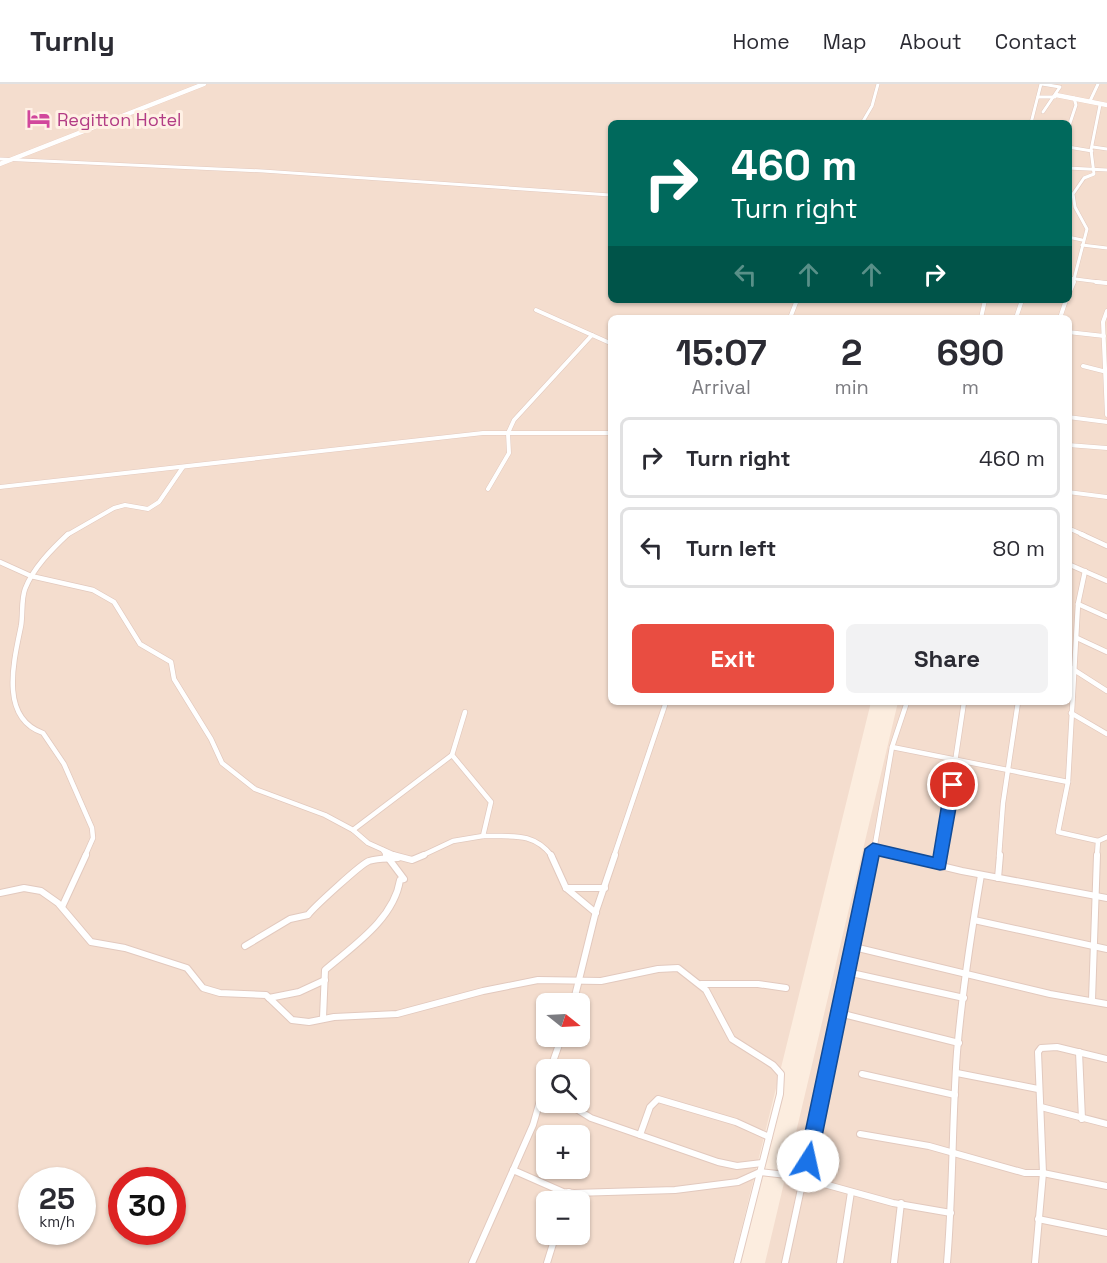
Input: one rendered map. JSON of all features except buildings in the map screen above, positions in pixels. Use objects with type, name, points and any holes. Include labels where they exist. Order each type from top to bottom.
[{"type":"street","points":[[0,164],[204,84]]},
{"type":"street","points":[[864,120],[872,106],[878,84]]},
{"type":"street","points":[[1032,120],[1042,84],[1060,87],[1056,96],[1043,111]]},
{"type":"street","points":[[1090,101],[1098,84]]},
{"type":"street","points":[[1038,97],[1074,98],[1107,105]]},
{"type":"street","points":[[1071,120],[1076,105],[1074,98]]},
{"type":"street","points":[[1072,286],[1082,240],[1087,229],[1075,207],[1073,194],[1084,178],[1094,174],[1091,169],[1092,149],[1100,105]]},
{"type":"street","points":[[1072,147],[1107,148]]},
{"type":"street","points":[[0,159],[263,171],[608,195]]},
{"type":"street","points":[[1072,168],[1107,170]]},
{"type":"street","points":[[1072,238],[1082,240]]},
{"type":"street","points":[[1082,245],[1107,248]]},
{"type":"street","points":[[1072,279],[1107,283]]},
{"type":"street","points":[[536,310],[608,342]]},
{"type":"street","points":[[1107,311],[1105,322],[1107,415]]},
{"type":"street","points":[[1072,333],[1105,339]]},
{"type":"street","points":[[488,489],[509,453],[508,433],[514,420],[592,335]]},
{"type":"street","points":[[1083,366],[1106,372]]},
{"type":"street","points":[[1072,418],[1107,422]]},
{"type":"street","points":[[0,487],[483,433],[608,433]]},
{"type":"street","points":[[1072,445],[1107,448]]},
{"type":"street","points":[[62,907],[93,838],[92,828],[60,757],[43,733],[32,730],[14,713],[8,701],[8,685],[23,615],[25,589],[31,576],[48,553],[69,533],[114,508],[125,505],[148,509],[159,502],[182,472],[183,467]]},
{"type":"street","points":[[1072,493],[1107,497]]},
{"type":"street","points":[[1072,530],[1107,546]]},
{"type":"street","points":[[0,562],[31,576],[93,590],[114,602],[140,644],[171,662],[174,679],[211,739],[222,763],[255,789],[305,806],[353,830],[368,843],[401,858]]},
{"type":"street","points":[[1072,566],[1107,581]]},
{"type":"street","points":[[1072,702],[1078,604],[1084,571]]},
{"type":"street","points":[[1078,604],[1107,617]]},
{"type":"street","points":[[1077,638],[1107,652]]},
{"type":"street","points":[[1072,668],[1107,691]]},
{"type":"street","points":[[577,993],[596,913],[665,705]]},
{"type":"street","points":[[785,1263],[854,947],[892,747],[906,705]]},
{"type":"street","points":[[940,865],[964,705]]},
{"type":"street","points":[[998,878],[1003,803],[1010,772],[1018,705]]},
{"type":"street","points":[[1072,705],[1068,782],[1058,832],[1098,841],[1107,837]]},
{"type":"street","points":[[353,830],[371,811],[394,797],[434,764],[452,755],[457,740],[457,726],[465,712]]},
{"type":"street","points":[[1071,712],[1107,734]]},
{"type":"street","points":[[892,747],[1068,782]]},
{"type":"street","points":[[452,755],[491,802],[483,836]]},
{"type":"street","points":[[245,946],[290,919],[308,915],[355,870],[368,861],[386,858],[412,860],[453,840],[483,836],[528,837],[543,844],[552,855],[566,888],[596,913]]},
{"type":"street","points":[[1092,1000],[1098,841]]},
{"type":"street","points":[[873,849],[998,878],[1107,898]]},
{"type":"street","points":[[323,1018],[325,970],[330,963],[350,950],[375,927],[398,893],[400,880],[404,879],[386,858],[383,850]]},
{"type":"street","points":[[947,1263],[965,973],[981,874]]},
{"type":"street","points":[[0,893],[24,888],[41,891],[62,907],[91,942],[125,948],[187,968],[203,988],[220,993],[269,998],[299,992],[325,980]]},
{"type":"street","points":[[566,888],[605,888]]},
{"type":"street","points":[[974,920],[1107,949]]},
{"type":"street","points":[[854,947],[1107,1004]]},
{"type":"street","points":[[269,998],[292,1020],[309,1022],[323,1018],[397,1014],[483,991],[538,980],[609,980],[658,969],[678,968],[701,984],[713,999],[732,1039],[773,1065],[781,1074],[780,1094],[749,1224],[737,1263]]},
{"type":"street","points":[[847,972],[964,998]]},
{"type":"street","points":[[701,984],[758,984],[786,988]]},
{"type":"street","points":[[839,1013],[959,1043]]},
{"type":"street","points":[[1035,1263],[1042,1173],[1038,1052],[1041,1048],[1051,1046],[1107,1059]]},
{"type":"street","points":[[1079,1052],[1082,1119]]},
{"type":"street","points":[[957,1073],[1038,1089]]},
{"type":"street","points":[[862,1074],[956,1095]]},
{"type":"street","points":[[640,1135],[650,1107],[658,1099],[736,1122],[769,1137]]},
{"type":"street","points":[[1041,1107],[1107,1124]]},
{"type":"street","points":[[472,1263],[537,1113]]},
{"type":"street","points":[[583,1113],[591,1118],[732,1166],[762,1163]]},
{"type":"street","points":[[860,1134],[955,1153],[1025,1173],[1042,1173],[1107,1186]]},
{"type":"street","points":[[513,1170],[566,1191]]},
{"type":"street","points":[[590,1192],[675,1190],[738,1182],[760,1172],[805,1179],[851,1192],[951,1214]]},
{"type":"street","points":[[840,1263],[851,1192]]},
{"type":"street","points":[[894,1263],[901,1203]]},
{"type":"street","points":[[1038,1219],[1107,1233]]},
{"type":"street","points":[[547,1263],[553,1245]]},
{"type":"shaded area","points":[[0,84],[1107,84],[1107,1263],[765,1263],[897,705],[1072,705],[1072,315],[608,315],[608,705],[870,705],[733,1263],[0,1263]]},
{"type":"place","name":"Regitton Hotel","points":[[39,119]]},
{"type":"route","points":[[808,1161],[873,849],[940,865],[953,785]]}]
